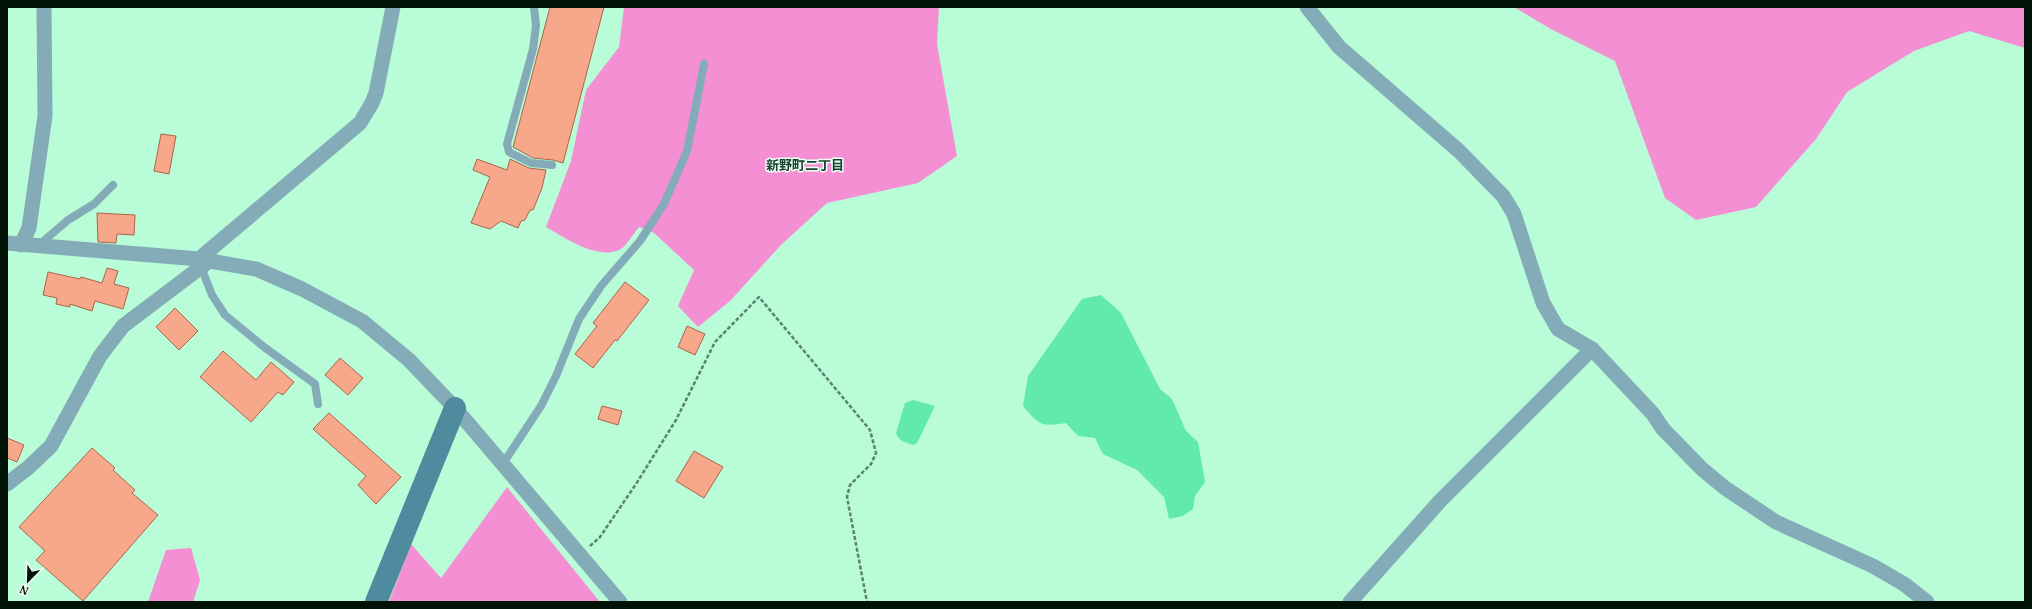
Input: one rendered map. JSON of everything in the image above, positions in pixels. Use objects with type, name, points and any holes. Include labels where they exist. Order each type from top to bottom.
[{"type":"street","points":[[14,244],[29,228],[45,116],[44,7]]},
{"type":"street","points":[[7,484],[29,467],[50,446],[100,356],[123,326],[203,262],[360,123],[376,93],[393,7]]},
{"type":"street","points":[[1307,7],[1340,47],[1459,151],[1503,196],[1514,214],[1542,303],[1558,329],[1592,349],[1702,469],[1725,488],[1776,522],[1873,566],[1904,584],[1927,602]]},
{"type":"street","points":[[14,244],[203,262],[256,269],[302,290],[362,321],[409,360],[455,408],[620,602]]},
{"type":"street","points":[[1350,602],[1440,501],[1592,349]]},
{"type":"street","points":[[376,602],[455,408]]},
{"type":"lane","points":[[534,7],[536,31],[533,49],[507,144],[509,152],[531,163],[552,164]]},
{"type":"lane","points":[[502,465],[541,406],[556,376],[580,319],[601,286],[640,241],[664,204],[687,151],[704,64]]},
{"type":"lane","points":[[39,246],[68,220],[94,204],[113,185]]},
{"type":"lane","points":[[203,262],[212,295],[225,315],[264,347],[315,384],[318,404]]},
{"type":"path","points":[[580,556],[600,537],[664,440],[676,420],[714,342],[759,297],[870,430],[876,453],[871,464],[850,485],[847,497],[867,602]]},
{"type":"shaded area","points":[[624,7],[939,7],[937,44],[957,156],[918,183],[827,203],[781,245],[730,301],[698,327],[678,306],[694,270],[654,233],[639,227],[621,249],[612,252],[603,252],[582,247],[546,227],[571,161],[586,90],[619,47]]},
{"type":"shaded area","points":[[1514,7],[2025,7],[2025,48],[1969,31],[1914,51],[1847,92],[1816,139],[1756,207],[1696,220],[1665,198],[1615,61],[1549,28]]},
{"type":"shaded area","points":[[1101,295],[1121,313],[1160,389],[1172,399],[1186,431],[1198,442],[1205,482],[1195,496],[1193,509],[1183,516],[1169,519],[1164,497],[1137,470],[1103,454],[1095,438],[1078,436],[1066,423],[1051,425],[1041,423],[1037,421],[1023,406],[1028,376],[1082,299]]},
{"type":"shaded area","points":[[913,400],[935,406],[917,443],[913,445],[900,440],[896,433],[905,403]]},
{"type":"shaded area","points":[[507,487],[600,602],[389,602],[411,544],[441,578]]},
{"type":"shaded area","points":[[191,548],[200,580],[193,602],[148,602],[166,550]]},
{"type":"building","points":[[550,7],[604,7],[563,163],[553,160],[533,158],[513,147]]},
{"type":"building","points":[[161,134],[176,136],[169,174],[154,171]]},
{"type":"building","points":[[477,159],[507,170],[510,159],[529,168],[546,170],[542,188],[533,210],[530,210],[525,220],[521,221],[518,228],[501,221],[490,229],[471,223],[490,177],[473,170]]},
{"type":"building","points":[[97,213],[135,215],[134,235],[117,234],[116,243],[98,242]]},
{"type":"building","points":[[107,268],[118,271],[114,284],[129,288],[123,309],[95,301],[92,311],[70,304],[70,307],[56,304],[57,298],[43,295],[48,272],[80,279],[81,277],[102,283]]},
{"type":"building","points":[[625,282],[649,300],[617,341],[615,340],[593,368],[575,354],[597,326],[593,323]]},
{"type":"building","points":[[175,308],[198,331],[179,350],[156,327]]},
{"type":"building","points":[[687,326],[705,334],[695,355],[678,347]]},
{"type":"building","points":[[223,351],[256,380],[271,362],[294,382],[283,395],[278,392],[251,422],[200,377]]},
{"type":"building","points":[[340,358],[363,378],[348,395],[325,375]]},
{"type":"building","points":[[602,406],[622,411],[618,425],[598,419]]},
{"type":"building","points":[[329,413],[401,477],[376,504],[358,485],[366,476],[313,429]]},
{"type":"building","points":[[7,438],[24,445],[17,462],[7,458]]},
{"type":"building","points":[[92,448],[115,468],[113,470],[135,490],[132,493],[158,515],[83,601],[36,560],[45,551],[19,527]]},
{"type":"building","points":[[694,451],[723,467],[704,498],[676,481]]},
{"type":"district","name":"新野町二丁目","points":[[805,165]]}]
